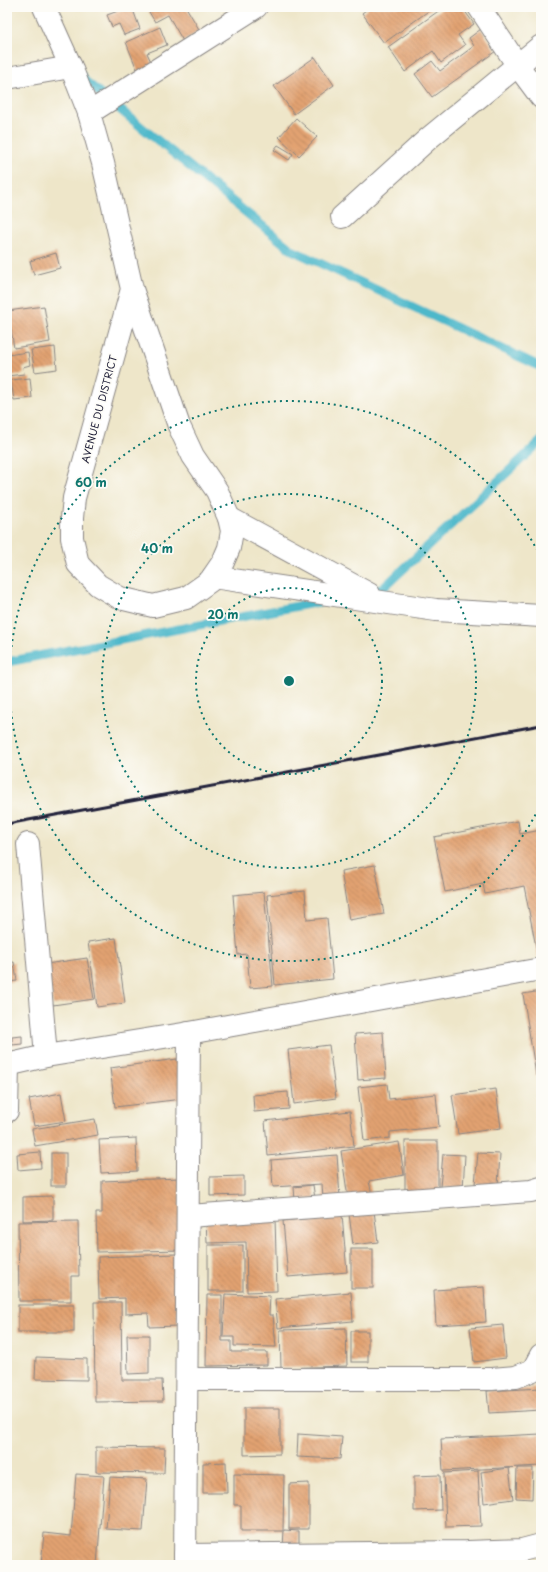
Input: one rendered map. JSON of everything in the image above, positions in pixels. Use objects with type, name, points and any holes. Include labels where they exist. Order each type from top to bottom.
[{"type":"street","name":"AVENUE DU DISTRICT","points":[[44,7],[71,67],[89,113],[103,163],[132,289],[179,426],[193,456],[217,491],[229,518],[232,531],[229,548],[223,562],[210,581],[186,598],[153,606],[120,598],[98,585],[78,564],[72,538],[74,498],[132,289]]},
{"type":"street","points":[[89,113],[256,7]]},
{"type":"street","points":[[479,7],[518,66],[541,97]]},
{"type":"street","points":[[342,217],[429,138],[541,46]]},
{"type":"street","points":[[7,78],[71,67]]},
{"type":"street","points":[[229,518],[382,601]]},
{"type":"street","points":[[213,577],[436,610],[541,616]]},
{"type":"street","points":[[28,844],[46,1056]]},
{"type":"street","points":[[7,1111],[8,1065],[46,1056],[189,1033],[541,969]]},
{"type":"street","points":[[189,1033],[189,1216],[185,1560],[522,1550],[541,1545]]},
{"type":"street","points":[[189,1216],[531,1191],[541,1188]]},
{"type":"street","points":[[187,1379],[516,1377],[533,1370],[541,1355]]},
{"type":"building","points":[[132,7],[140,29],[124,35],[119,24],[112,27],[107,15]]},
{"type":"building","points":[[146,7],[186,7],[200,31],[183,41],[168,15],[155,22]]},
{"type":"building","points":[[370,7],[434,7],[384,43],[362,13]]},
{"type":"building","points":[[444,7],[462,7],[474,24],[458,35],[465,45],[441,63],[433,51],[405,72],[388,47]]},
{"type":"building","points":[[160,27],[167,45],[147,53],[153,66],[138,72],[126,42]]},
{"type":"building","points":[[481,29],[496,51],[432,97],[415,74],[432,61],[440,71],[474,46],[469,38]]},
{"type":"building","points":[[315,57],[334,85],[294,114],[274,86]]},
{"type":"building","points":[[296,118],[317,137],[299,156],[279,137]]},
{"type":"building","points":[[278,145],[293,154],[289,160],[274,150]]},
{"type":"building","points":[[56,253],[60,268],[34,275],[30,261]]},
{"type":"building","points":[[44,306],[50,342],[14,348],[8,311]]},
{"type":"building","points":[[55,347],[57,369],[35,372],[31,350]]},
{"type":"building","points":[[28,352],[30,365],[23,367],[24,374],[7,376],[7,355]]},
{"type":"building","points":[[30,378],[32,398],[14,400],[11,380]]},
{"type":"building","points":[[518,821],[520,834],[541,830],[541,956],[538,957],[524,886],[485,894],[483,884],[445,892],[434,837]]},
{"type":"building","points":[[375,865],[384,914],[349,920],[341,871]]},
{"type":"building","points":[[305,891],[307,920],[327,918],[333,979],[275,985],[267,895]]},
{"type":"building","points":[[264,892],[273,986],[250,988],[247,954],[238,955],[233,895]]},
{"type":"building","points":[[116,938],[125,1003],[97,1007],[88,942]]},
{"type":"building","points":[[87,958],[94,999],[53,1005],[46,964]]},
{"type":"building","points":[[14,962],[17,981],[7,982],[7,963]]},
{"type":"building","points":[[541,991],[541,1074],[536,1075],[523,994]]},
{"type":"building","points":[[383,1032],[386,1078],[358,1080],[355,1034]]},
{"type":"building","points":[[22,1036],[22,1044],[12,1045],[12,1037]]},
{"type":"building","points":[[329,1045],[336,1098],[294,1104],[288,1050]]},
{"type":"building","points":[[177,1059],[182,1099],[115,1107],[110,1068]]},
{"type":"building","points":[[387,1084],[389,1099],[436,1094],[439,1127],[390,1132],[390,1138],[364,1141],[358,1087]]},
{"type":"building","points":[[496,1089],[501,1128],[458,1134],[452,1095]]},
{"type":"building","points":[[288,1092],[289,1109],[254,1112],[253,1095]]},
{"type":"building","points":[[61,1093],[66,1121],[34,1126],[29,1099]]},
{"type":"building","points":[[350,1111],[354,1146],[268,1156],[265,1121]]},
{"type":"building","points":[[95,1119],[98,1135],[35,1146],[32,1129]]},
{"type":"building","points":[[136,1138],[137,1171],[101,1173],[99,1140]]},
{"type":"building","points":[[405,1141],[438,1141],[438,1193],[405,1193]]},
{"type":"building","points":[[399,1142],[404,1175],[369,1181],[372,1195],[348,1198],[341,1151]]},
{"type":"building","points":[[40,1152],[41,1168],[18,1170],[17,1154]]},
{"type":"building","points":[[51,1153],[66,1153],[66,1186],[51,1186]]},
{"type":"building","points":[[478,1153],[500,1154],[498,1186],[475,1184]]},
{"type":"building","points":[[443,1154],[465,1155],[463,1189],[440,1187]]},
{"type":"building","points":[[337,1155],[340,1197],[323,1199],[322,1184],[273,1187],[271,1160]]},
{"type":"building","points":[[244,1176],[244,1195],[210,1196],[210,1177]]},
{"type":"building","points":[[180,1178],[182,1250],[97,1252],[96,1213],[102,1213],[102,1181]]},
{"type":"building","points":[[313,1185],[315,1199],[295,1201],[294,1187]]},
{"type":"building","points":[[53,1196],[53,1220],[23,1221],[23,1197]]},
{"type":"building","points":[[374,1211],[378,1242],[353,1245],[349,1214]]},
{"type":"building","points":[[342,1215],[347,1272],[288,1277],[283,1221]]},
{"type":"building","points":[[275,1218],[277,1291],[247,1292],[246,1242],[207,1243],[206,1220]]},
{"type":"building","points":[[78,1221],[79,1276],[71,1276],[71,1301],[19,1301],[18,1222]]},
{"type":"building","points":[[208,1245],[243,1245],[243,1291],[208,1291]]},
{"type":"building","points":[[351,1249],[373,1249],[373,1288],[351,1288]]},
{"type":"building","points":[[176,1254],[178,1326],[149,1327],[148,1313],[125,1314],[125,1298],[99,1299],[98,1257]]},
{"type":"building","points":[[484,1287],[486,1322],[436,1325],[434,1290]]},
{"type":"building","points":[[351,1292],[353,1321],[278,1328],[275,1299]]},
{"type":"building","points":[[225,1294],[270,1296],[269,1315],[273,1315],[276,1347],[234,1346],[234,1337],[223,1337]]},
{"type":"building","points":[[207,1295],[222,1295],[222,1341],[231,1341],[231,1352],[267,1352],[267,1365],[206,1366]]},
{"type":"building","points":[[94,1302],[121,1302],[122,1380],[162,1380],[163,1401],[95,1402]]},
{"type":"building","points":[[18,1305],[74,1305],[74,1332],[18,1332]]},
{"type":"building","points":[[503,1325],[506,1358],[474,1362],[470,1328]]},
{"type":"building","points":[[346,1328],[347,1366],[281,1368],[280,1330]]},
{"type":"building","points":[[351,1331],[368,1331],[368,1362],[351,1362]]},
{"type":"building","points":[[127,1335],[149,1335],[149,1373],[128,1374]]},
{"type":"building","points":[[36,1357],[87,1359],[87,1380],[35,1379]]},
{"type":"building","points":[[541,1388],[541,1410],[489,1413],[487,1391]]},
{"type":"building","points":[[244,1408],[280,1408],[280,1454],[244,1455]]},
{"type":"building","points":[[298,1434],[342,1437],[340,1459],[297,1457]]},
{"type":"building","points":[[541,1434],[541,1466],[443,1471],[441,1439]]},
{"type":"building","points":[[96,1447],[165,1448],[164,1473],[96,1472]]},
{"type":"building","points":[[226,1462],[227,1493],[203,1493],[203,1463]]},
{"type":"building","points":[[509,1468],[513,1499],[484,1503],[481,1472]]},
{"type":"building","points":[[517,1468],[533,1468],[532,1499],[516,1498]]},
{"type":"building","points":[[478,1471],[481,1526],[446,1527],[444,1473]]},
{"type":"building","points":[[76,1474],[104,1476],[97,1565],[41,1565],[44,1533],[71,1536]]},
{"type":"building","points":[[234,1474],[284,1475],[283,1531],[241,1531],[241,1505],[234,1505]]},
{"type":"building","points":[[440,1475],[441,1510],[414,1511],[414,1476]]},
{"type":"building","points":[[110,1477],[147,1479],[143,1531],[106,1529]]},
{"type":"building","points":[[309,1483],[309,1529],[289,1529],[289,1484]]},
{"type":"building","points":[[284,1530],[299,1531],[299,1548],[283,1548]]},
{"type":"waterway","points":[[82,76],[85,81],[292,250],[541,367]]},
{"type":"waterway","points":[[368,592],[382,589],[541,441]]},
{"type":"waterway","points":[[7,662],[324,601]]},
{"type":"railway","points":[[7,824],[541,725]]}]
